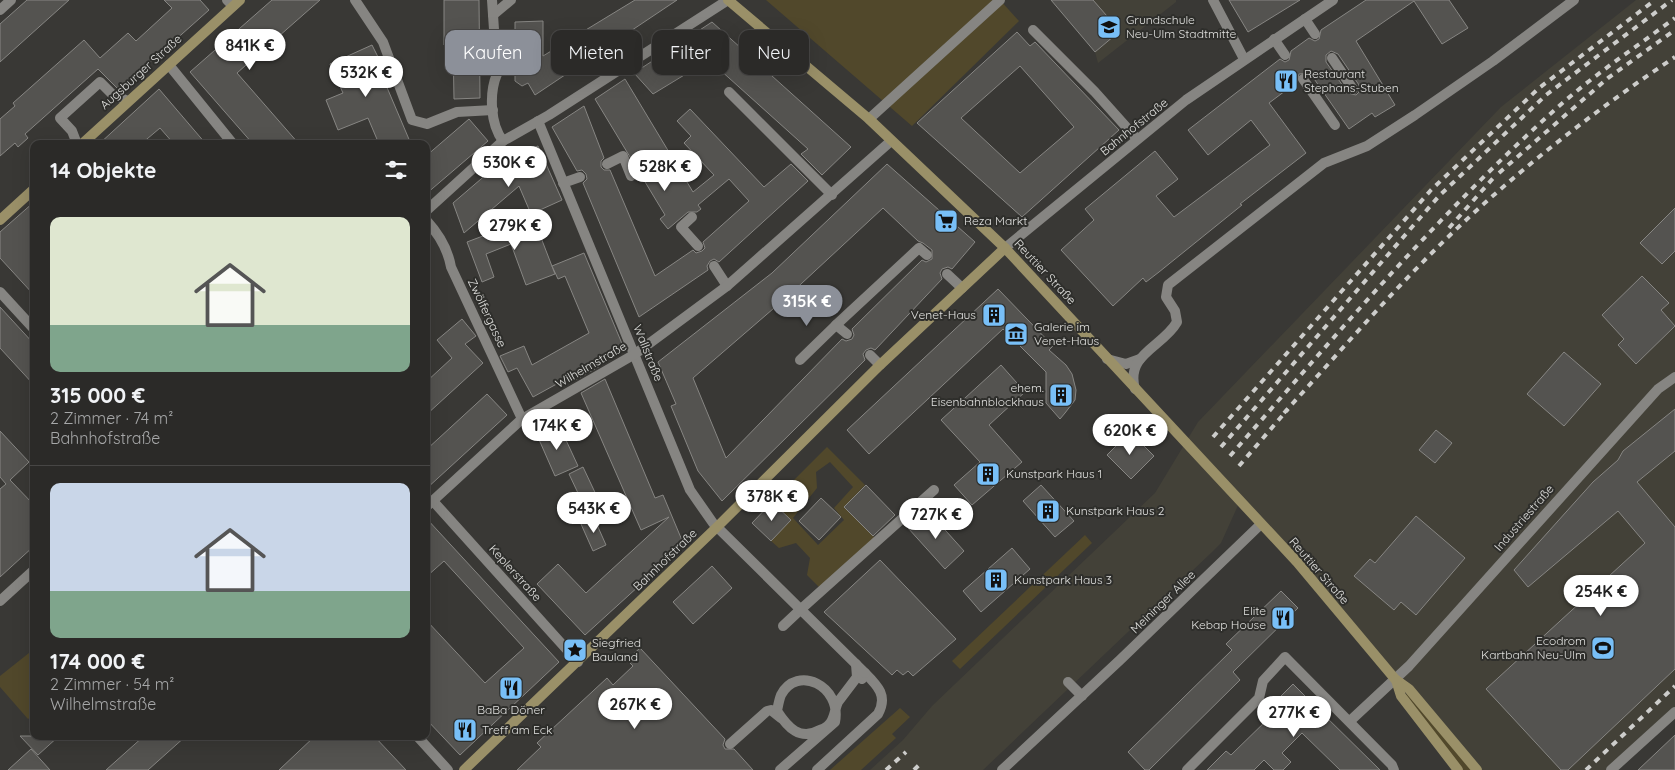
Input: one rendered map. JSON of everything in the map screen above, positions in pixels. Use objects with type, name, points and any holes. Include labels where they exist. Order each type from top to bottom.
[{"type":"main road","name":"Reuttier Straße","points":[[728,0],[868,119],[1005,248],[1297,562],[1395,679],[1409,689],[1477,770]]},
{"type":"main road","name":"Augsburger Straße","points":[[86,140],[169,65],[234,2]]},
{"type":"main road","points":[[0,220],[30,193]]},
{"type":"main road","name":"Bahnhofstraße","points":[[464,770],[717,527],[880,365],[1005,248]]},
{"type":"main road","name":"Reuttier Straße","points":[[1395,679],[1401,696],[1458,770]]},
{"type":"street","points":[[0,10],[11,0]]},
{"type":"street","points":[[355,0],[383,42],[412,120],[427,124],[457,112],[493,110]]},
{"type":"street","points":[[492,0],[497,74],[493,84],[493,110],[498,134],[503,141]]},
{"type":"street","points":[[493,15],[510,0]]},
{"type":"street","points":[[430,207],[503,141],[538,121],[728,0]]},
{"type":"street","points":[[868,119],[1000,0]]},
{"type":"street","points":[[1213,0],[1244,60]]},
{"type":"street","name":"Bahnhofstraße","points":[[1005,248],[1137,139],[1244,60],[1333,0]]},
{"type":"street","points":[[1136,390],[1133,372],[1140,359],[1177,322],[1175,311],[1166,297],[1168,285],[1324,163],[1367,146],[1492,61],[1574,0]]},
{"type":"street","points":[[1304,19],[1316,34]]},
{"type":"street","points":[[1033,30],[1095,92],[1137,139]]},
{"type":"street","points":[[1274,40],[1285,55]]},
{"type":"street","points":[[1332,58],[1353,89]]},
{"type":"street","points":[[169,65],[230,140]]},
{"type":"street","points":[[1302,79],[1335,125]]},
{"type":"street","points":[[75,140],[72,131],[60,118],[100,82],[112,94],[128,101]]},
{"type":"street","points":[[728,92],[832,195]]},
{"type":"street","name":"Wallstraße","points":[[538,121],[636,354],[690,490],[717,527],[876,684],[882,695],[882,708],[878,714],[817,770]]},
{"type":"street","name":"Wilhelmstraße","points":[[430,504],[522,419],[636,354],[728,286],[891,141]]},
{"type":"street","points":[[607,164],[622,156],[631,176]]},
{"type":"street","points":[[563,183],[580,177]]},
{"type":"street","points":[[692,217],[679,229],[698,246]]},
{"type":"street","name":"Zwölfergasse","points":[[430,224],[449,258],[451,267],[522,419]]},
{"type":"street","points":[[800,360],[919,248],[927,255]]},
{"type":"street","points":[[714,266],[728,286]]},
{"type":"street","points":[[948,274],[962,288]]},
{"type":"street","points":[[0,292],[30,325]]},
{"type":"street","points":[[836,325],[847,334]]},
{"type":"street","points":[[870,355],[880,365]]},
{"type":"street","points":[[1107,358],[1126,364],[1140,359]]},
{"type":"street","name":"Industriestraße","points":[[1395,679],[1658,389],[1675,377]]},
{"type":"street","points":[[783,626],[934,490]]},
{"type":"street","name":"Keplerstraße","points":[[430,504],[578,662]]},
{"type":"street","name":"Meininger Allee","points":[[1002,770],[1261,524]]},
{"type":"street","points":[[0,600],[30,574]]},
{"type":"street","points":[[1188,770],[1259,698],[1263,681],[1285,657],[1350,721],[1392,765],[1394,770]]},
{"type":"street","points":[[780,770],[835,722],[836,710],[833,701],[830,692],[813,682],[804,681],[790,685],[781,696],[777,711],[786,725],[797,733],[814,734],[827,727],[833,720],[834,709],[836,705],[857,677],[856,664]]},
{"type":"street","points":[[838,702],[864,677],[865,673]]},
{"type":"street","points":[[1350,721],[1395,679]]},
{"type":"street","points":[[1068,682],[1082,696]]},
{"type":"street","points":[[730,744],[764,713],[771,710],[809,744]]},
{"type":"street","points":[[1611,770],[1675,712]]},
{"type":"street","points":[[421,740],[448,770]]},
{"type":"shaded area","points":[[766,0],[1000,0],[1019,21],[912,126],[809,37],[809,30],[801,30]]},
{"type":"shaded area","name":"Grundschule Neu-Ulm Stadtmitte","points":[[1051,0],[1176,0],[1176,2],[1098,63],[1095,52]]},
{"type":"shaded area","points":[[1636,0],[1675,0],[1675,712],[1611,770],[1475,770],[1240,501],[1221,543],[983,770],[870,770],[903,740],[932,706],[1155,493],[1198,422],[1501,107]]},
{"type":"shaded area","points":[[827,447],[865,485],[844,507],[875,538],[820,588],[807,575],[810,558],[796,543],[779,548],[771,541],[791,520],[772,502]],"holes":[[[830,462],[853,487],[834,508],[844,520],[818,545],[793,518],[817,488],[816,472]]]},
{"type":"shaded area","points":[[1085,535],[1092,543],[960,669],[952,661]]},
{"type":"shaded area","points":[[30,652],[30,717],[28,719],[0,687],[0,676]]},
{"type":"shaded area","points":[[1409,692],[1475,770],[1460,770],[1404,697]]},
{"type":"shaded area","points":[[900,708],[910,717],[892,734],[896,738],[861,770],[830,770]]},
{"type":"building","points":[[27,0],[69,0],[0,62],[0,24]]},
{"type":"building","points":[[164,0],[200,0],[209,10],[119,90],[98,69],[25,134],[28,138],[18,147],[15,143],[0,156],[0,119],[15,106],[13,103],[84,40],[100,58],[128,33],[136,41],[172,8]]},
{"type":"building","points":[[272,0],[320,0],[237,73],[296,140],[250,140],[190,72]]},
{"type":"building","points":[[444,0],[479,0],[479,30],[445,30],[444,45]]},
{"type":"building","points":[[635,0],[677,0],[632,30],[586,30]]},
{"type":"building","points":[[1051,0],[1093,0],[1120,31],[1095,52]]},
{"type":"building","points":[[1229,0],[1300,0],[1248,32]]},
{"type":"building","points":[[1366,0],[1449,0],[1468,28],[1442,44],[1414,1],[1356,41],[1395,105],[1375,117],[1372,113],[1349,129],[1310,73],[1299,74],[1297,82],[1269,103],[1306,153],[1240,204],[1242,205],[1146,282],[1143,278],[1113,306],[1061,250],[1094,220],[1085,209],[1155,151],[1178,179],[1156,196],[1174,217],[1270,145],[1251,120],[1208,155],[1188,130],[1280,59],[1285,62],[1289,60],[1291,51],[1309,38],[1315,41],[1319,39],[1321,30]],"holes":[[[1331,51],[1338,54],[1359,85],[1359,92],[1356,95],[1348,93],[1326,62],[1326,55]]]},
{"type":"building","points":[[543,21],[543,56],[551,51],[551,75],[565,75],[535,95],[528,83],[522,86],[515,81],[515,75],[541,75],[541,30],[515,30],[515,22]]},
{"type":"building","points":[[712,22],[721,30],[700,30]]},
{"type":"building","points":[[1017,32],[1030,46],[1035,42],[1119,130],[1022,217],[917,123]],"holes":[[[1020,66],[1074,127],[1020,173],[961,118]]]},
{"type":"building","points":[[729,37],[739,46],[739,75],[771,75],[851,147],[822,175],[801,154],[808,149],[726,75],[729,75]]},
{"type":"building","points":[[372,45],[384,69],[380,71],[409,140],[377,140],[368,118],[338,130],[326,100],[343,93],[330,64]]},
{"type":"building","points":[[652,61],[652,75],[684,75],[653,94],[636,75],[642,75],[642,68]]},
{"type":"building","points":[[454,75],[480,75],[480,98],[454,99]]},
{"type":"building","points":[[625,79],[693,192],[714,175],[684,143],[691,136],[677,121],[690,109],[764,187],[791,164],[808,181],[719,262],[714,259],[710,261],[707,266],[708,270],[639,317],[583,183],[587,179],[586,174],[582,170],[577,171],[552,127],[584,106],[604,158],[601,161],[601,167],[604,170],[610,170],[655,276],[693,250],[696,253],[702,251],[705,248],[703,242],[749,201],[729,179],[698,205],[701,209],[697,212],[688,212],[668,229],[660,219],[665,215],[595,99]]},
{"type":"building","points":[[159,89],[203,140],[170,140],[160,128],[146,140],[103,140]]},
{"type":"building","points":[[469,119],[488,141],[430,191],[430,153]]},
{"type":"building","points":[[538,146],[562,200],[531,214],[519,186],[464,233],[453,203],[502,161]]},
{"type":"building","points":[[887,164],[975,242],[952,269],[948,267],[942,269],[940,273],[942,279],[875,350],[871,348],[866,350],[863,354],[865,360],[722,501],[698,471],[671,406],[676,404],[658,362],[772,273]],"holes":[[[883,208],[918,241],[932,250],[932,259],[926,262],[922,260],[852,329],[854,335],[852,339],[846,341],[842,339],[726,458],[693,378],[788,296]]]},
{"type":"building","points":[[30,206],[30,291],[0,258],[0,232]]},
{"type":"building","points":[[1675,208],[1675,251],[1662,264],[1640,243]]},
{"type":"building","points":[[533,217],[555,274],[526,285],[511,244],[486,254],[494,277],[482,282],[467,242]]},
{"type":"building","points":[[584,253],[623,346],[597,361],[600,366],[575,380],[573,375],[533,397],[517,368],[508,372],[500,356],[524,346],[532,365],[589,333],[565,276],[558,279],[552,266]]},
{"type":"building","points":[[1642,276],[1669,303],[1661,310],[1675,326],[1636,364],[1618,345],[1624,339],[1602,315]]},
{"type":"building","points":[[998,289],[1053,346],[1049,350],[1066,365],[1072,374],[1076,390],[1075,400],[1065,413],[1060,419],[1046,403],[1046,372],[1003,329],[869,454],[847,430]]},
{"type":"building","points":[[0,307],[30,340],[30,381],[0,348]]},
{"type":"building","points":[[462,319],[476,336],[465,344],[483,363],[430,411],[430,378],[452,358],[437,340]]},
{"type":"building","points":[[1564,352],[1601,384],[1564,426],[1527,394]]},
{"type":"building","points":[[1001,365],[1025,392],[989,425],[1022,462],[972,505],[954,485],[980,462],[941,420]]},
{"type":"building","points":[[605,379],[655,498],[663,495],[684,545],[585,635],[537,584],[558,564],[586,593],[669,517],[641,530],[581,393]]},
{"type":"building","points":[[487,394],[507,415],[430,485],[430,446]]},
{"type":"building","name":"Ecodrom Kartbahn Neu-Ulm","points":[[1675,409],[1675,451],[1637,482],[1675,527],[1675,669],[1568,770],[1561,770],[1486,689],[1645,543],[1618,511],[1528,587],[1514,570],[1593,482],[1618,460],[1623,451]]},
{"type":"building","points":[[559,425],[578,466],[555,476],[537,435]]},
{"type":"building","points":[[1436,430],[1452,443],[1435,463],[1419,450]]},
{"type":"building","points":[[0,431],[29,462],[10,480],[30,501],[30,550],[0,577],[0,489],[6,484],[0,477]]},
{"type":"building","points":[[1130,432],[1154,456],[1131,479],[1107,455]]},
{"type":"building","points":[[583,467],[600,503],[586,510],[569,474]]},
{"type":"building","points":[[866,485],[895,515],[873,536],[844,507]]},
{"type":"building","name":"Kunstpark Haus 2","points":[[1041,485],[1074,521],[1055,537],[1023,501]]},
{"type":"building","points":[[821,498],[841,517],[819,540],[799,521]]},
{"type":"building","points":[[772,502],[791,520],[771,541],[752,523]]},
{"type":"building","points":[[928,511],[964,551],[945,569],[908,528]]},
{"type":"building","points":[[1416,516],[1465,558],[1416,615],[1401,602],[1394,610],[1354,576],[1370,559],[1375,563]]},
{"type":"building","points":[[594,518],[606,545],[593,551],[581,524]]},
{"type":"building","points":[[430,522],[559,662],[460,755],[430,723],[430,624],[485,683],[524,648],[444,561],[430,573]]},
{"type":"building","name":"Kunstpark Haus 3","points":[[1012,548],[1030,569],[981,612],[963,591]]},
{"type":"building","points":[[880,560],[956,639],[913,676],[908,671],[903,675],[897,670],[892,675],[824,612]]},
{"type":"building","points":[[712,566],[732,588],[693,624],[673,602]]},
{"type":"building","points":[[1281,591],[1298,608],[1233,672],[1240,680],[1149,770],[1145,770],[1128,752],[1232,650],[1226,644]]},
{"type":"building","points":[[640,648],[725,739],[723,745],[725,749],[734,749],[753,770],[517,770],[541,747],[537,743],[607,678],[613,685],[633,666],[627,660]]},
{"type":"building","points":[[1293,684],[1380,770],[1340,770],[1302,733],[1282,753],[1291,762],[1283,770],[1274,770],[1264,760],[1254,770],[1207,770],[1226,751],[1231,755],[1272,715],[1267,710]]},
{"type":"building","points":[[1675,735],[1675,770],[1638,770]]},
{"type":"building","points":[[20,736],[30,736],[30,740],[55,740],[38,755]]},
{"type":"building","points":[[140,740],[182,740],[148,770],[106,770]]},
{"type":"building","points":[[311,740],[378,740],[406,770],[279,770]]},
{"type":"building","points":[[31,749],[50,770],[8,770]]},
{"type":"railway","points":[[1213,437],[1431,190],[1539,88],[1655,0]]},
{"type":"railway","points":[[1221,447],[1439,196],[1546,95],[1672,0]]},
{"type":"railway","points":[[1230,456],[1389,276],[1471,189],[1572,95],[1675,18]]},
{"type":"railway","points":[[1499,173],[1608,78],[1675,30]]},
{"type":"railway","points":[[1284,413],[1402,283],[1477,210],[1573,130],[1675,57]]},
{"type":"railway","points":[[1449,228],[1495,176]]},
{"type":"railway","points":[[1239,466],[1288,409]]},
{"type":"railway","points":[[1586,770],[1675,686]]},
{"type":"railway","points":[[886,770],[906,752]]},
{"type":"railway","points":[[914,770],[919,765]]},
{"type":"place","name":"Grundschule Neu-Ulm Stadtmitte","points":[[1109,27]]},
{"type":"place","name":"Restaurant Stephans-Stuben","points":[[1286,81]]},
{"type":"place","name":"Reza Markt","points":[[946,221]]},
{"type":"place","name":"Venet-Haus","points":[[994,315]]},
{"type":"place","name":"Galerie im Venet-Haus","points":[[1016,334]]},
{"type":"place","name":"ehem. Eisenbahnblockhaus","points":[[1061,395]]},
{"type":"place","name":"Kunstpark Haus 1","points":[[988,474]]},
{"type":"place","name":"Kunstpark Haus 2","points":[[1048,511]]},
{"type":"place","name":"Kunstpark Haus 3","points":[[996,580]]},
{"type":"place","name":"Elite Kebap House","points":[[1283,618]]},
{"type":"place","name":"Ecodrom Kartbahn Neu-Ulm","points":[[1603,648]]},
{"type":"place","name":"Siegfried Bauland","points":[[575,650]]},
{"type":"place","name":"BaBa Döner","points":[[511,688]]},
{"type":"place","name":"Treff am Eck","points":[[465,730]]}]
